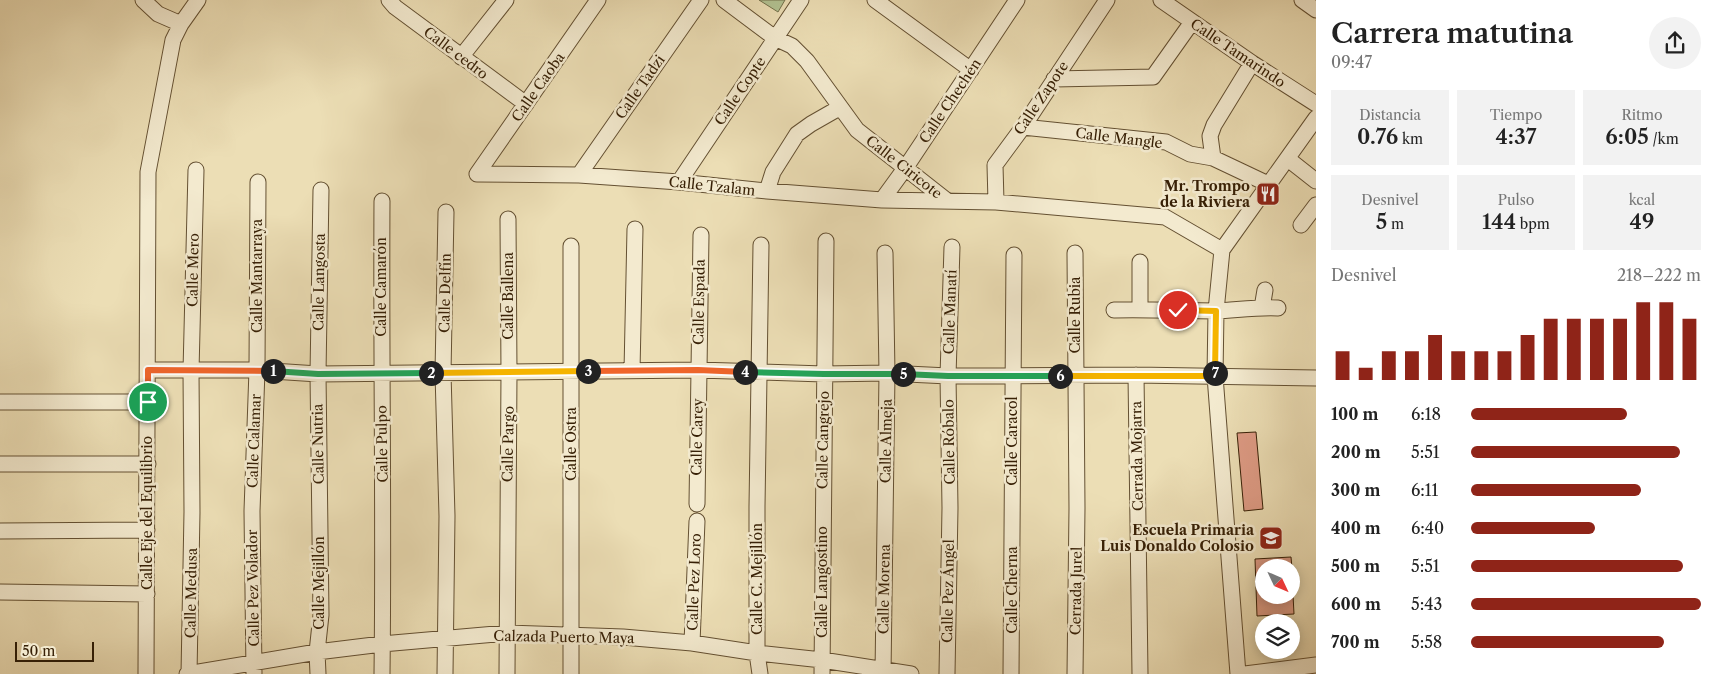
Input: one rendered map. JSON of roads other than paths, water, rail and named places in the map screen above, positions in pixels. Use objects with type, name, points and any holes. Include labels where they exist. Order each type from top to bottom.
[{"type":"street","points":[[143,0],[158,14],[181,24]]},
{"type":"street","name":"Calle Eje del Equilibrio","points":[[146,674],[148,172],[173,40],[181,24],[198,0]]},
{"type":"street","name":"Calle cedro","points":[[389,0],[394,7],[526,104]]},
{"type":"street","points":[[461,57],[506,0]]},
{"type":"street","name":"Calle Caoba","points":[[477,174],[598,0]]},
{"type":"street","name":"Calle Tadzi","points":[[579,175],[701,0]]},
{"type":"street","name":"Calle Ciricote","points":[[724,0],[775,38],[792,46],[807,61],[857,130],[946,200],[996,202],[1164,217],[1222,250]]},
{"type":"street","name":"Calle Copte","points":[[678,182],[801,0]]},
{"type":"street","points":[[875,0],[970,70]]},
{"type":"street","name":"Calle Chechén","points":[[882,200],[1017,0]]},
{"type":"street","name":"Calle Zapote","points":[[996,202],[995,165],[1023,127],[1107,0]]},
{"type":"street","name":"Calle Tamarindo","points":[[1161,0],[1252,63],[1316,104]]},
{"type":"street","points":[[1302,0],[1316,10]]},
{"type":"street","points":[[1054,78],[1153,78],[1192,22]]},
{"type":"street","points":[[1213,158],[1210,136],[1214,125],[1252,63]]},
{"type":"street","points":[[767,191],[773,172],[797,134],[840,108]]},
{"type":"street","points":[[1238,674],[1215,376],[1216,311],[1222,250],[1316,118]]},
{"type":"street","name":"Calle Mangle","points":[[1023,127],[1166,142],[1190,154],[1213,158],[1268,184]]},
{"type":"street","points":[[1288,159],[1316,181]]},
{"type":"street","name":"Calle Mero","points":[[192,512],[191,371],[196,170]]},
{"type":"street","name":"Calle Tzalam","points":[[477,174],[579,175],[882,200],[946,200]]},
{"type":"street","name":"Calle Mantarraya","points":[[257,370],[258,182]]},
{"type":"street","name":"Calle Langosta","points":[[318,374],[321,190]]},
{"type":"street","name":"Calle Camarón","points":[[381,373],[382,201]]},
{"type":"street","points":[[1316,205],[1301,225],[1316,224]]},
{"type":"street","name":"Calle Delfín","points":[[445,674],[447,516],[443,373],[446,212]]},
{"type":"street","name":"Calle Ballena","points":[[508,219],[509,373]]},
{"type":"street","points":[[632,370],[635,229]]},
{"type":"street","name":"Calle Espada","points":[[698,370],[700,235]]},
{"type":"street","name":"Calle Cangrejo","points":[[823,505],[826,241]]},
{"type":"street","name":"Calle C. Mejillón","points":[[760,674],[757,653],[757,506],[762,245]]},
{"type":"street","name":"Calle Ostra","points":[[571,246],[572,674]]},
{"type":"street","name":"Calle Manatí","points":[[948,376],[952,247]]},
{"type":"street","name":"Calle Almeja","points":[[884,253],[887,373],[885,509]]},
{"type":"street","name":"Calle Rubia","points":[[1075,253],[1077,508]]},
{"type":"street","name":"Calle Caracol","points":[[1012,507],[1014,255]]},
{"type":"street","points":[[1140,262],[1140,309]]},
{"type":"street","points":[[1262,308],[1265,290]]},
{"type":"street","points":[[1114,310],[1216,311],[1278,308]]},
{"type":"street","points":[[148,370],[257,370],[318,374],[698,370],[824,374],[887,373],[948,376],[1136,375],[1316,378]]},
{"type":"street","name":"Calle Calamar","points":[[252,511],[257,370]]},
{"type":"street","name":"Calle Carey","points":[[696,504],[698,370]]},
{"type":"street","name":"Calle Pulpo","points":[[381,373],[383,515],[382,674]]},
{"type":"street","name":"Calle Pargo","points":[[507,674],[509,373]]},
{"type":"street","name":"Calle Nutria","points":[[318,374],[319,514]]},
{"type":"street","name":"Cerrada Mojarra","points":[[1136,375],[1140,674]]},
{"type":"street","name":"Calle Róbalo","points":[[948,376],[950,508]]},
{"type":"street","points":[[0,402],[148,402]]},
{"type":"street","points":[[0,464],[148,464]]},
{"type":"street","name":"Calle Langostino","points":[[822,667],[823,505]]},
{"type":"street","name":"Calle Cherna","points":[[1011,674],[1012,507]]},
{"type":"street","name":"Calle Pez Ángel","points":[[947,674],[950,508]]},
{"type":"street","name":"Cerrada Jurel","points":[[1075,674],[1077,508]]},
{"type":"street","name":"Calle Morena","points":[[883,672],[885,509]]},
{"type":"street","name":"Calle Pez Volador","points":[[252,511],[254,669]]},
{"type":"street","name":"Calle Medusa","points":[[188,674],[192,512]]},
{"type":"street","name":"Calle Mejillón","points":[[318,674],[317,652],[321,615],[319,514]]},
{"type":"street","name":"Calle Pez Loro","points":[[692,643],[696,522]]},
{"type":"street","points":[[0,531],[147,530]]},
{"type":"street","points":[[0,592],[147,594]]},
{"type":"street","name":"Calzada Puerto Maya","points":[[188,674],[254,669],[317,652],[507,633],[624,636],[692,643],[757,653],[822,667],[911,674]]},
{"type":"street","points":[[1245,674],[1316,665]]},
{"type":"place","name":"Mr. Trompo de la Riviera","points":[[1268,194]]},
{"type":"place","name":"Escuela Primaria Luis Donaldo Colosio","points":[[1271,538]]}]
